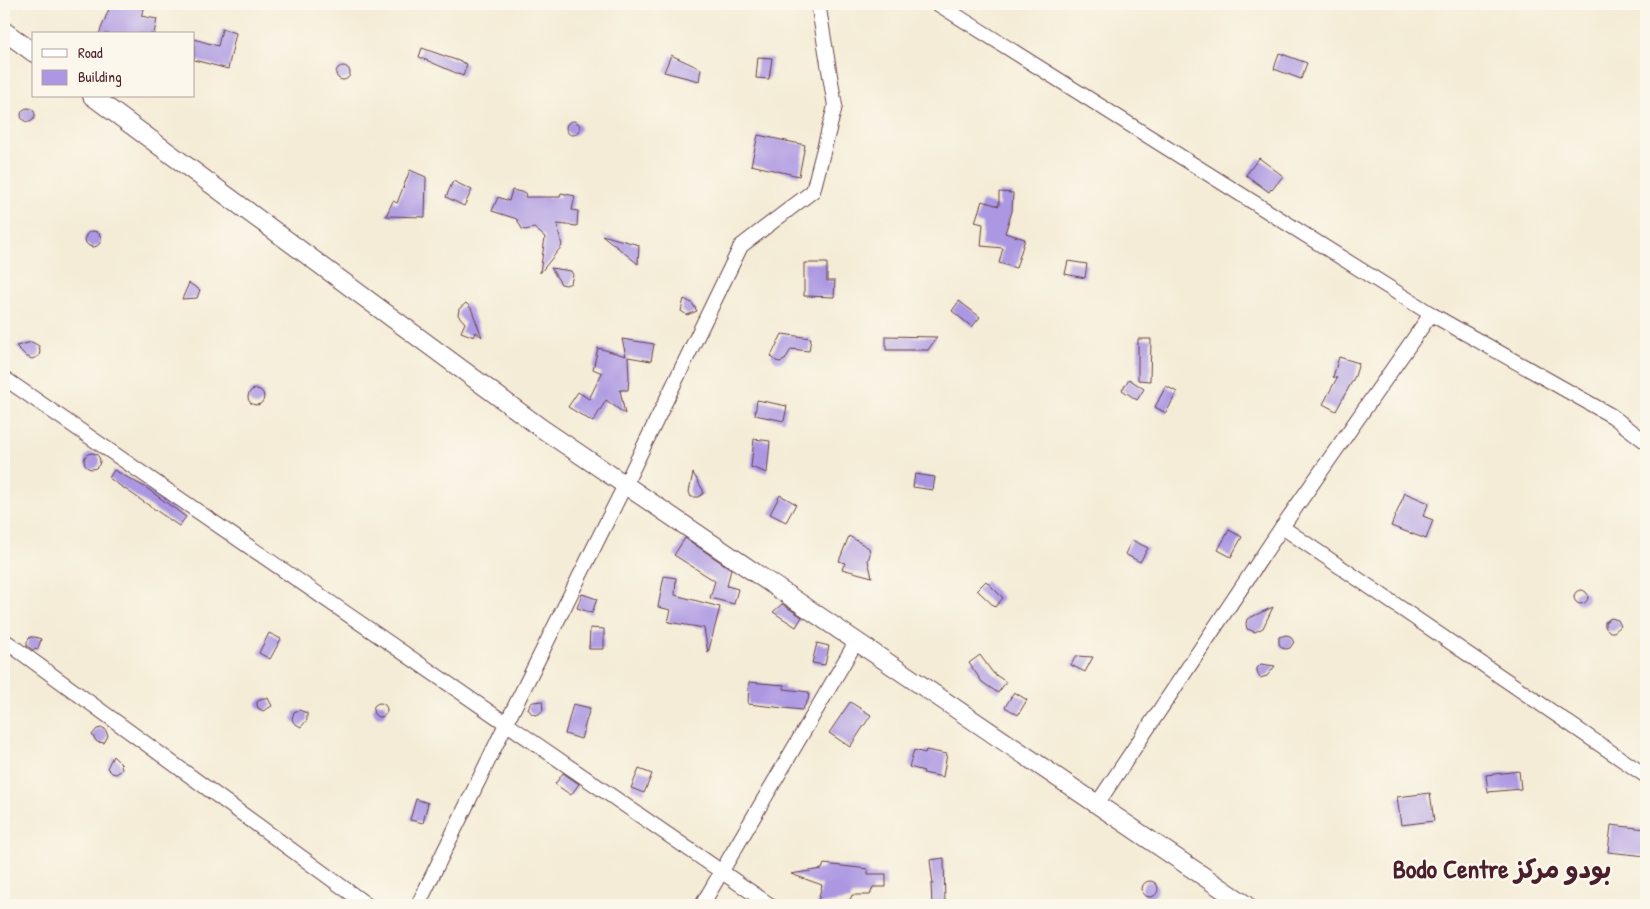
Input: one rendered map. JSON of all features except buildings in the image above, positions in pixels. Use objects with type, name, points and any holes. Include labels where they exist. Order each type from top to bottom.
[{"type":"street","points":[[418,905],[741,246],[813,191],[835,106],[819,9],[820,4]]},
{"type":"street","points":[[938,4],[1431,314],[1612,416],[1646,442]]},
{"type":"street","points":[[4,31],[32,52]]},
{"type":"street","points":[[95,98],[541,428],[1246,905]]},
{"type":"street","points":[[1097,804],[1282,527],[1431,314]]},
{"type":"street","points":[[4,378],[770,905]]},
{"type":"street","points":[[1282,527],[1646,776]]},
{"type":"street","points":[[4,640],[367,905]]},
{"type":"street","points":[[702,905],[856,642]]},
{"type":"district","name":"Bodo Centre بودو مركز","points":[[1502,868]]}]
